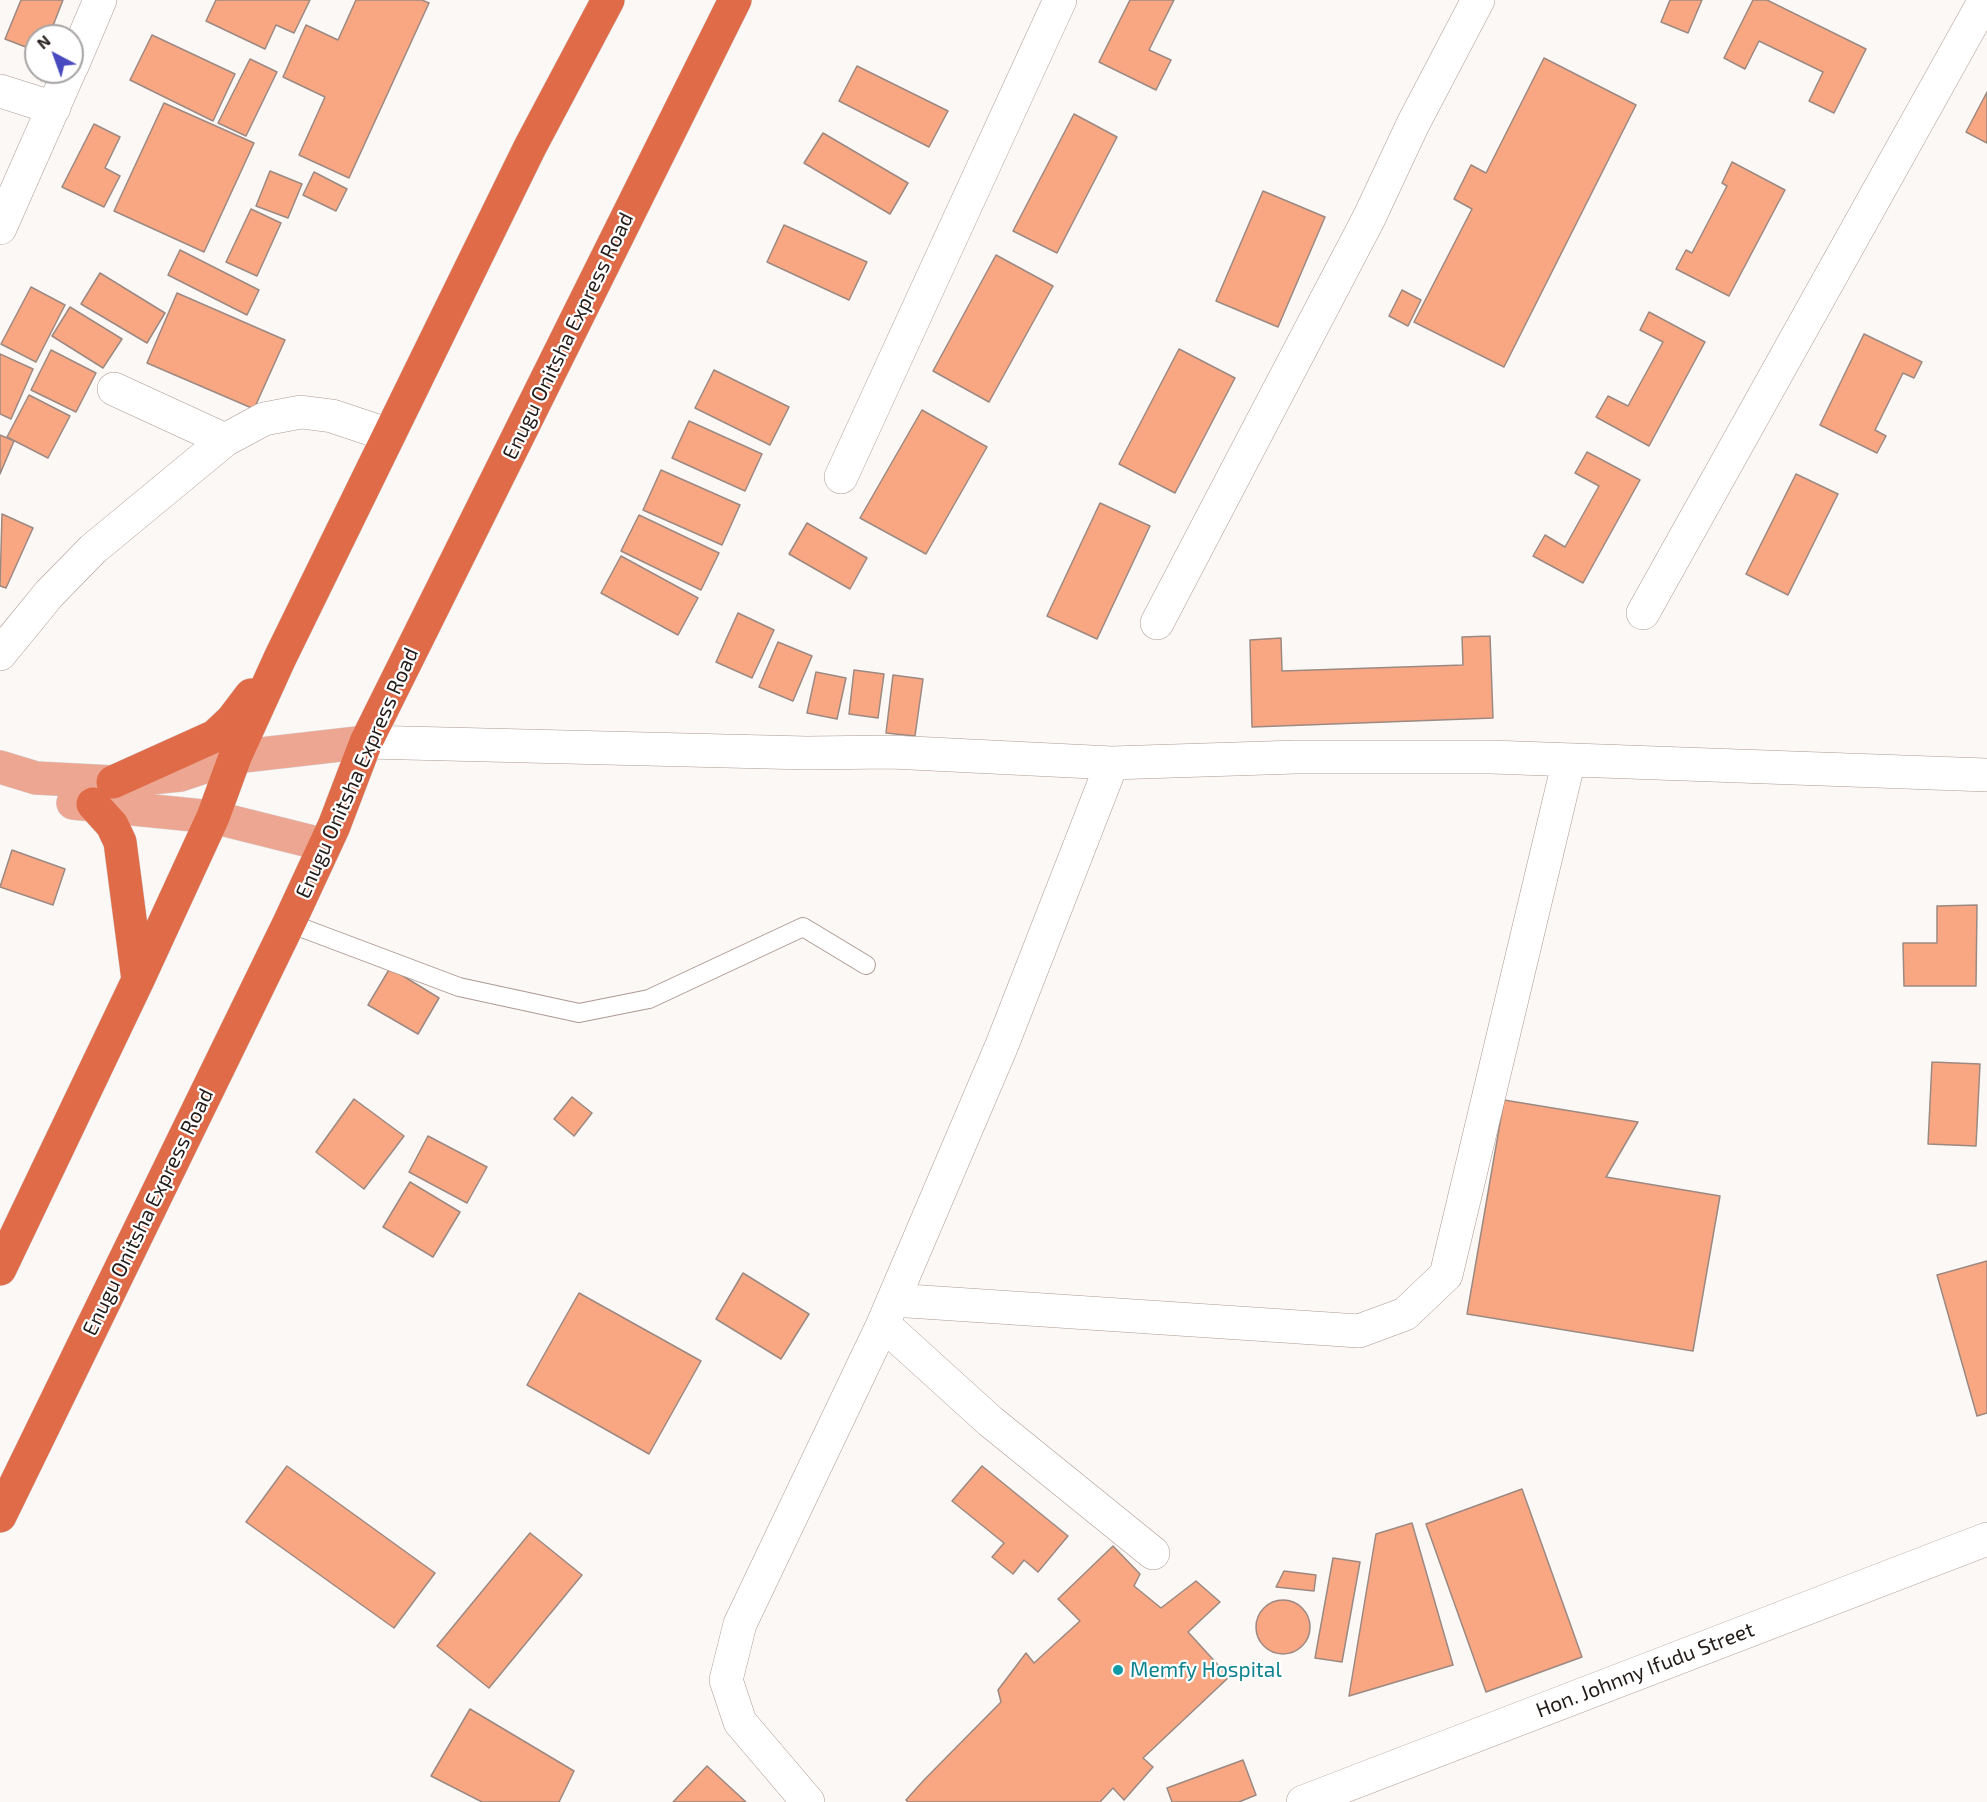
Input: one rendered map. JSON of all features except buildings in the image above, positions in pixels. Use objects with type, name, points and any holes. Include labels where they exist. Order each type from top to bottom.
[{"type":"highway","points":[[0,1269],[138,981],[213,817],[235,757],[280,658],[531,147],[608,0]]},
{"type":"highway","name":"Enugu Onitsha Express Road","points":[[0,1516],[289,923],[325,845],[366,742],[735,0]]},
{"type":"highway","points":[[138,981],[120,842],[112,825],[103,793],[215,736],[232,720],[280,658]]},
{"type":"main road","points":[[0,767],[36,778],[61,801],[180,775],[235,757],[366,742]]},
{"type":"main road","points":[[103,793],[325,845]]},
{"type":"street","points":[[84,38],[100,0]]},
{"type":"street","points":[[841,477],[1060,0]]},
{"type":"street","points":[[1157,623],[1369,218],[1413,124],[1478,0]]},
{"type":"street","points":[[1643,614],[1984,0]]},
{"type":"street","points":[[0,228],[64,84]]},
{"type":"street","points":[[0,91],[54,108]]},
{"type":"street","points":[[114,389],[225,440]]},
{"type":"street","points":[[0,654],[49,594],[93,549],[225,440],[264,419],[301,412],[332,416],[389,435]]},
{"type":"street","points":[[366,742],[807,753],[891,752],[1112,763],[1296,757],[1569,760],[1987,775]]},
{"type":"street","points":[[888,1312],[1359,1331],[1405,1314],[1446,1275],[1569,760]]},
{"type":"street","points":[[808,1802],[740,1722],[726,1680],[740,1624],[888,1312],[1002,1045],[1112,763]]},
{"type":"street","points":[[888,1312],[990,1421],[1153,1553]]},
{"type":"street","name":"Hon. Johnny Ifudu Street","points":[[1303,1802],[1987,1539]]},
{"type":"lane","points":[[289,923],[459,987],[579,1012],[649,999],[803,927],[866,965]]},
{"type":"place","name":"Memfy Hospital","points":[[1118,1670]]}]
